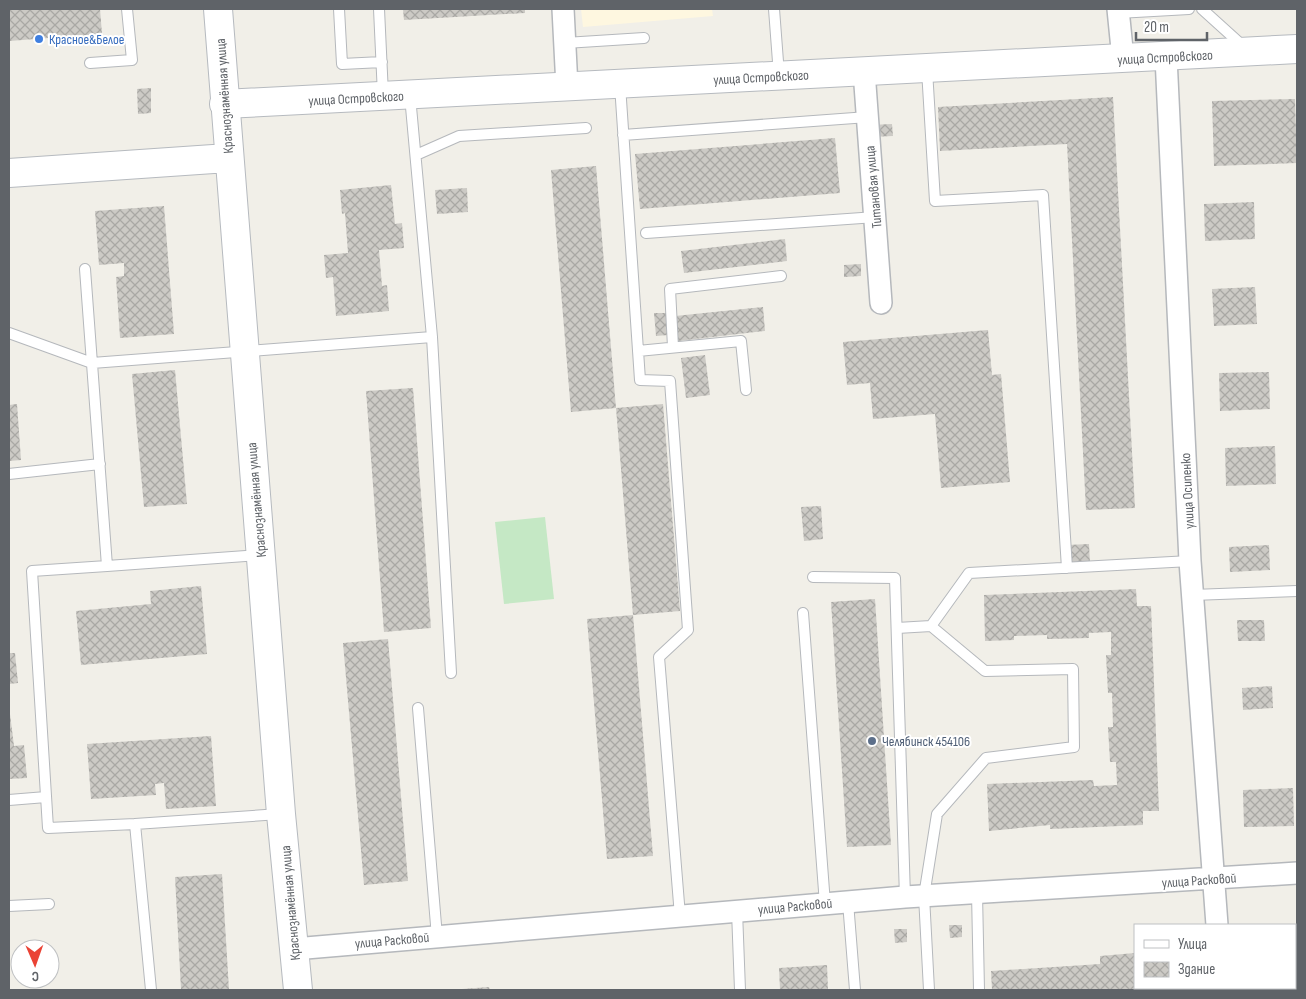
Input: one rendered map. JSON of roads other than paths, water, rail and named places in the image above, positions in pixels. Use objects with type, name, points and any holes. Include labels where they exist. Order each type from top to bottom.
[{"type":"street","name":"Краснознамённая улица","points":[[218,9],[228,158],[281,814],[298,990]]},
{"type":"street","points":[[563,9],[567,87]]},
{"type":"street","points":[[1118,11],[1122,59]]},
{"type":"street","name":"улица Островского","points":[[224,104],[620,85],[864,70],[1297,50]]},
{"type":"street","name":"улица Осипенко","points":[[1166,57],[1190,561],[1217,924]]},
{"type":"street","name":"Титановая улица","points":[[864,70],[881,303]]},
{"type":"street","points":[[9,173],[228,158]]},
{"type":"street","name":"улица Расковой","points":[[294,949],[848,902],[1214,880],[1297,873]]},
{"type":"lane","points":[[90,63],[132,60],[127,9]]},
{"type":"lane","points":[[338,9],[342,64],[382,62]]},
{"type":"lane","points":[[378,9],[382,62],[397,96],[416,155],[432,337],[451,673]]},
{"type":"lane","points":[[774,9],[779,76]]},
{"type":"lane","points":[[1118,11],[1189,9]]},
{"type":"lane","points":[[1202,9],[1250,53]]},
{"type":"lane","points":[[565,43],[644,38]]},
{"type":"lane","points":[[926,67],[934,201],[1043,195],[1067,568]]},
{"type":"lane","points":[[620,85],[640,380],[670,381],[688,630],[659,657],[680,916]]},
{"type":"lane","points":[[623,135],[868,117]]},
{"type":"lane","points":[[416,155],[458,136],[586,128]]},
{"type":"lane","points":[[646,233],[876,217]]},
{"type":"lane","points":[[85,269],[108,566]]},
{"type":"lane","points":[[673,348],[670,289],[781,276]]},
{"type":"lane","points":[[9,333],[92,363],[432,337]]},
{"type":"lane","points":[[638,351],[741,341],[746,390]]},
{"type":"lane","points":[[9,474],[100,464]]},
{"type":"lane","points":[[261,555],[32,571],[48,828],[281,814]]},
{"type":"lane","points":[[931,626],[968,573],[1190,561]]},
{"type":"lane","points":[[813,577],[895,578],[915,897],[929,990]]},
{"type":"lane","points":[[1193,595],[1297,591]]},
{"type":"lane","points":[[803,613],[825,904]]},
{"type":"lane","points":[[897,628],[931,626],[985,672],[1073,669],[1074,747],[986,758],[937,814],[915,897]]},
{"type":"lane","points":[[418,708],[437,936]]},
{"type":"lane","points":[[9,800],[46,797]]},
{"type":"lane","points":[[135,824],[150,990]]},
{"type":"lane","points":[[977,893],[979,990]]},
{"type":"lane","points":[[848,902],[855,990]]},
{"type":"lane","points":[[9,906],[49,904]]},
{"type":"lane","points":[[737,911],[740,990]]},
{"type":"place","name":"Красное&Белое","points":[[39,39]]},
{"type":"place","name":"Челябинск 454106","points":[[872,741]]}]
